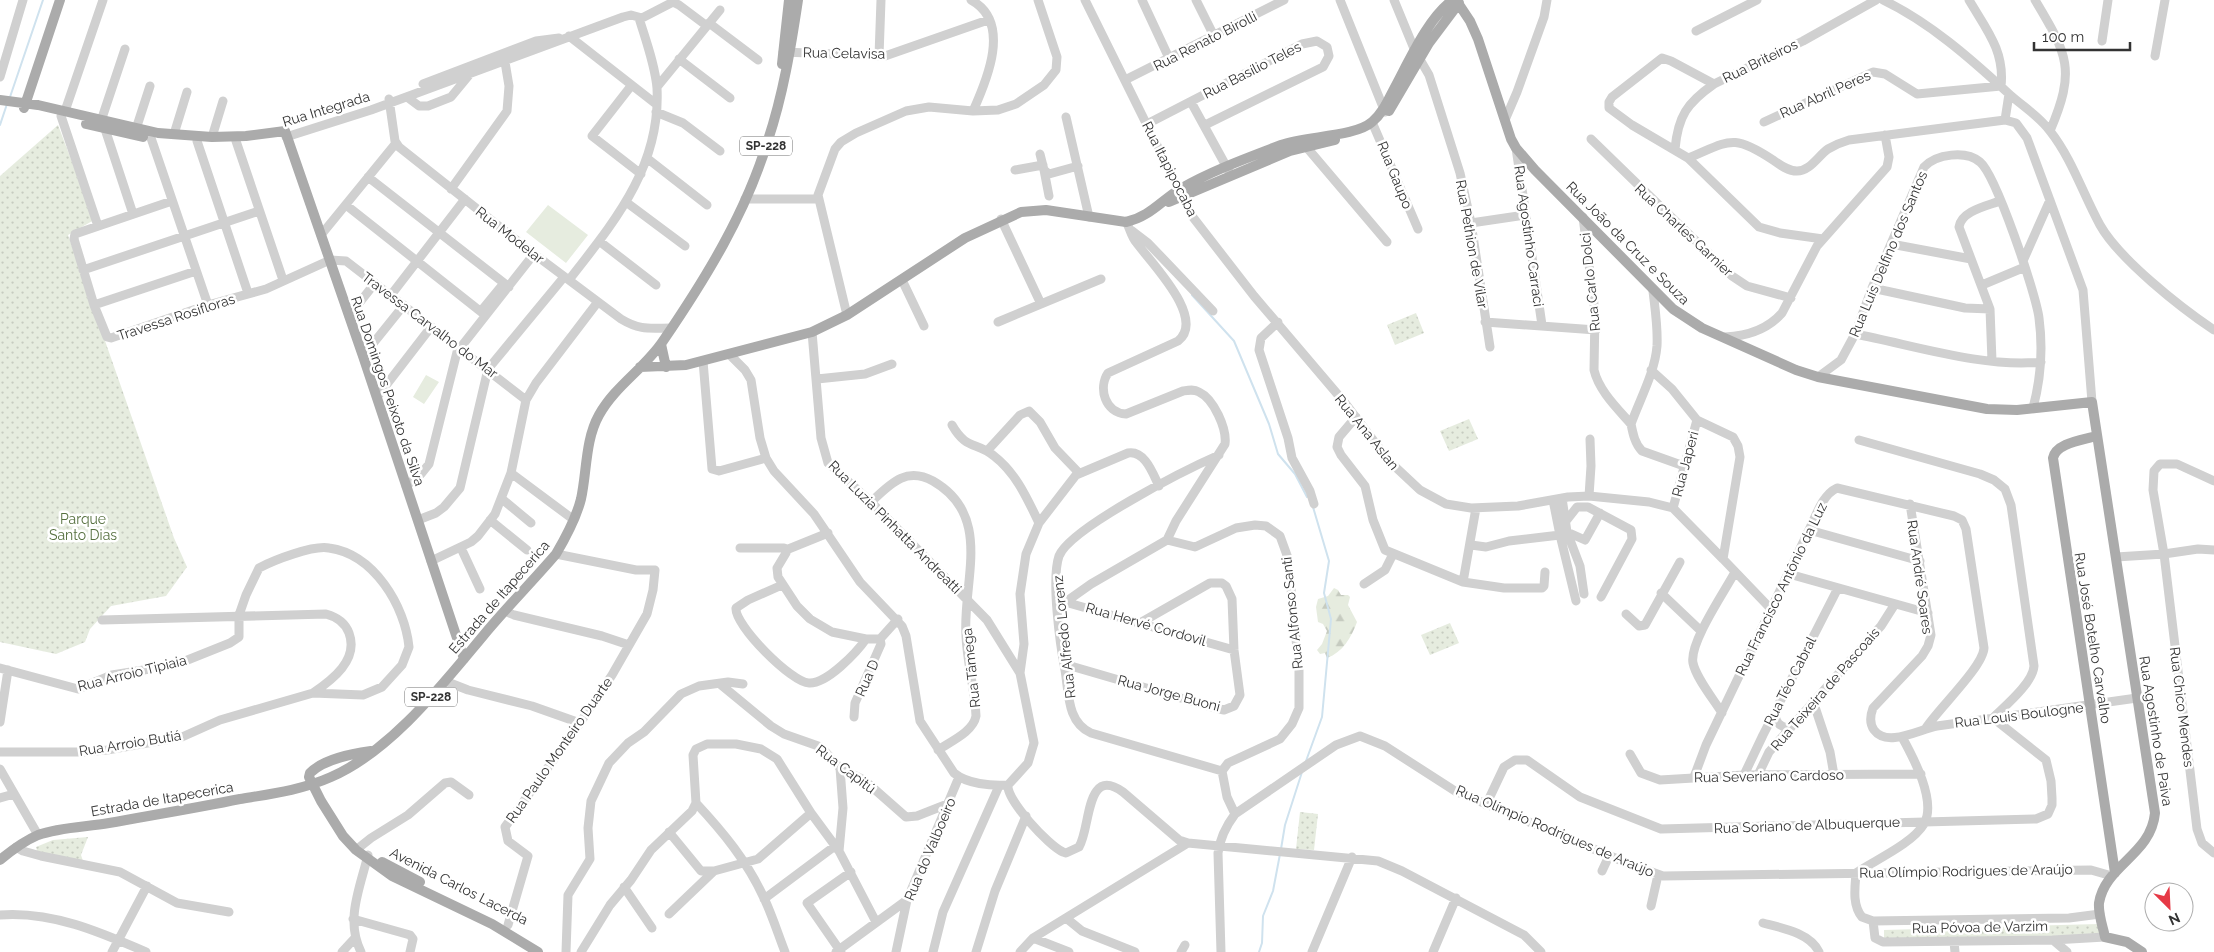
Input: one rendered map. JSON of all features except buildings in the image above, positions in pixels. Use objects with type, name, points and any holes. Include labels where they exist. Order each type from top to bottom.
[{"type":"main road","points":[[15,105],[53,0]]},
{"type":"main road","points":[[15,105],[60,0]]},
{"type":"main road","name":"Estrada de Itapecerica","points":[[786,52],[789,0]]},
{"type":"main road","name":"Estrada de Itapecerica","points":[[0,860],[16,847],[38,835],[203,806],[312,784],[333,776],[374,750],[405,725],[556,554],[574,520],[581,497],[589,443],[598,416],[661,344],[672,328],[709,270],[745,199],[768,142],[798,0]]},
{"type":"main road","points":[[640,367],[666,367],[730,355],[812,332],[847,315],[965,238],[1001,219],[1021,212],[1036,210],[1089,217],[1128,226],[1182,193],[1229,171],[1303,142],[1374,125],[1385,111],[1434,21],[1444,7],[1458,1]]},
{"type":"main road","name":"Rua João da Cruz e Souza","points":[[1458,1],[1470,21],[1478,40],[1516,148],[1653,291],[1690,321],[1796,370],[1818,377],[2004,411],[2092,402]]},
{"type":"main road","name":"Rua Integrada","points":[[0,100],[151,135],[197,141],[236,141],[286,134]]},
{"type":"main road","name":"Rua Integrada","points":[[103,125],[136,129],[151,135],[174,134],[212,137],[286,134]]},
{"type":"main road","name":"Rua Domingos Peixoto da Silva","points":[[286,134],[377,397],[464,659]]},
{"type":"main road","points":[[661,344],[666,367]]},
{"type":"main road","name":"Rua Agostinho de Paiva","points":[[2092,402],[2155,805],[2154,824],[2146,841],[2114,874],[2100,902],[2100,914]]},
{"type":"main road","name":"Rua José Botelho Carvalho","points":[[2096,436],[2061,447],[2054,453],[2053,458],[2114,874]]},
{"type":"main road","points":[[312,784],[310,773],[316,768],[352,754],[374,750]]},
{"type":"main road","name":"Avenida Carlos Lacerda","points":[[312,784],[343,836],[356,849],[392,876],[492,924],[538,952]]},
{"type":"main road","name":"Avenida Carlos Lacerda","points":[[368,857],[508,925],[548,952]]},
{"type":"main road","points":[[2100,914],[2105,938]]},
{"type":"main road","name":"Rua Póvoa de Varzim","points":[[2105,938],[2127,942],[2142,952]]},
{"type":"street","points":[[0,77],[23,0]]},
{"type":"street","points":[[98,226],[63,114],[103,0]]},
{"type":"street","points":[[879,56],[881,0]]},
{"type":"street","points":[[971,0],[983,11],[988,20],[994,41],[987,78],[973,111]]},
{"type":"street","points":[[847,315],[818,199],[819,188],[835,149],[844,139],[906,111],[929,107],[973,111],[998,110],[1016,104],[1044,85],[1053,74],[1057,65],[1054,45],[1038,0]]},
{"type":"street","name":"Rua Itapipocaba","points":[[1085,0],[1192,216],[1234,271],[1278,322]]},
{"type":"street","points":[[1142,0],[1169,58]]},
{"type":"street","points":[[1196,0],[1214,36]]},
{"type":"street","name":"Rua Renato Birolli","points":[[1125,80],[1284,0]]},
{"type":"street","points":[[1340,0],[1385,111]]},
{"type":"street","name":"Rua Pethion de Vilar","points":[[1394,0],[1417,55],[1429,76],[1455,157],[1471,223],[1490,347]]},
{"type":"street","points":[[1505,120],[1512,107],[1539,30],[1546,0]]},
{"type":"street","points":[[1696,31],[1757,0]]},
{"type":"street","name":"Rua Briteiros","points":[[1675,149],[1679,124],[1686,110],[1692,101],[1714,84],[1803,41],[1876,0]]},
{"type":"street","points":[[1883,0],[1907,12],[1940,36],[2040,119],[2061,147],[2110,240],[2154,283],[2214,330]]},
{"type":"street","points":[[1969,0],[2000,56],[2003,72],[2001,86]]},
{"type":"street","points":[[2035,0],[2059,42],[2066,68],[2064,92],[2050,131]]},
{"type":"street","points":[[2102,41],[2108,0]]},
{"type":"street","points":[[2154,56],[2165,0]]},
{"type":"street","name":"Rua Integrada","points":[[389,100],[406,97],[505,62],[565,37],[623,17],[639,18],[673,2],[680,4],[708,24]]},
{"type":"street","points":[[657,87],[720,10]]},
{"type":"street","points":[[418,520],[436,513],[444,507],[460,488],[488,369],[599,241],[626,202],[648,159],[656,108],[657,87],[639,18]]},
{"type":"street","name":"Rua Celavisa","points":[[786,52],[879,56],[892,54],[988,20]]},
{"type":"street","points":[[708,24],[758,60]]},
{"type":"street","points":[[565,37],[631,86],[656,108],[683,123],[720,151]]},
{"type":"street","name":"Rua Integrada","points":[[286,134],[389,100],[536,41],[565,37]]},
{"type":"street","name":"Rua Basílio Teles","points":[[1147,124],[1302,44],[1320,42],[1329,50],[1328,61],[1323,67],[1205,126]]},
{"type":"street","points":[[125,49],[103,125],[133,214]]},
{"type":"street","points":[[1714,84],[1664,58],[1612,97],[1609,106],[1612,112],[1688,158],[1759,227],[1780,233],[1823,239]]},
{"type":"street","points":[[679,59],[730,98]]},
{"type":"street","points":[[451,189],[507,111],[509,86],[505,62]]},
{"type":"street","name":"Rua Abril Peres","points":[[1764,122],[1873,72],[1885,74],[1917,94],[2001,86]]},
{"type":"street","points":[[406,97],[419,106],[428,106],[451,97],[470,74]]},
{"type":"street","points":[[136,129],[150,86]]},
{"type":"street","points":[[631,86],[592,136],[641,174]]},
{"type":"street","points":[[174,134],[187,92]]},
{"type":"street","points":[[2005,120],[2008,94]]},
{"type":"street","points":[[321,235],[396,143],[389,100]]},
{"type":"street","points":[[212,137],[223,101]]},
{"type":"street","points":[[1191,102],[1229,171]]},
{"type":"street","points":[[1066,118],[1089,217]]},
{"type":"street","points":[[1688,158],[1724,143],[1737,142],[1752,146],[1790,170],[1801,170],[1808,167],[1826,150],[1838,143],[1861,138],[2005,120],[2016,123],[2022,129],[2083,290],[2092,402]]},
{"type":"street","name":"Rua Gaupo","points":[[1374,125],[1418,229]]},
{"type":"street","points":[[151,135],[208,305]]},
{"type":"street","points":[[1725,337],[1749,334],[1768,327],[1782,314],[1811,257],[1823,239],[1883,175],[1889,156],[1885,135]]},
{"type":"street","name":"Rua Charles Garnier","points":[[1591,139],[1680,228],[1732,276],[1748,286],[1791,298]]},
{"type":"street","points":[[197,141],[248,293]]},
{"type":"street","points":[[236,141],[283,280]]},
{"type":"street","points":[[1303,142],[1387,242]]},
{"type":"street","name":"Rua Modelar","points":[[396,143],[451,189],[597,303],[639,328],[646,330],[672,328]]},
{"type":"street","name":"Rua Agostinho Carraci","points":[[1516,148],[1542,324]]},
{"type":"street","points":[[1040,154],[1049,196]]},
{"type":"street","name":"Rua Luís Delfino dos Santos","points":[[1818,377],[1841,360],[1855,334],[1872,288],[1924,166],[1935,158],[1955,156],[1975,159],[1987,171],[2024,264],[2039,317],[2041,362],[2033,408]]},
{"type":"street","points":[[648,159],[707,205]]},
{"type":"street","points":[[1043,167],[1050,174],[1078,166]]},
{"type":"street","points":[[1014,170],[1043,167]]},
{"type":"street","points":[[368,177],[506,285]]},
{"type":"street","points":[[391,295],[465,199]]},
{"type":"street","points":[[745,199],[818,199]]},
{"type":"street","points":[[1982,285],[2024,264],[2038,224],[2050,200]]},
{"type":"street","name":"Travessa Rosifloras","points":[[172,201],[75,234],[74,239],[94,305],[104,333],[109,338],[208,305],[266,289],[330,260]]},
{"type":"street","points":[[1992,361],[1990,309],[1964,240],[1960,223],[1968,214],[2000,201]]},
{"type":"street","points":[[626,202],[685,246]]},
{"type":"street","points":[[346,205],[483,313]]},
{"type":"street","points":[[83,270],[225,224],[259,211]]},
{"type":"street","points":[[1471,223],[1525,215]]},
{"type":"street","name":"Rua Carlo Dolci","points":[[1583,217],[1595,302],[1594,363],[1596,376],[1610,398],[1631,424],[1634,438],[1642,451],[1684,466]]},
{"type":"street","points":[[1001,219],[1041,304]]},
{"type":"street","points":[[1128,226],[1148,243],[1213,311]]},
{"type":"street","points":[[1062,600],[1167,540],[1176,521],[1219,455],[1226,437],[1223,424],[1207,398],[1199,392],[1183,391],[1126,414],[1112,409],[1104,396],[1103,385],[1108,373],[1178,341],[1185,334],[1186,322],[1179,297],[1134,240],[1128,226]]},
{"type":"street","points":[[599,241],[656,285]]},
{"type":"street","points":[[1891,244],[1972,259]]},
{"type":"street","points":[[406,486],[421,474],[429,464],[454,358],[483,313],[534,254]]},
{"type":"street","name":"Travessa Carvalho do Mar","points":[[330,260],[346,261],[526,400]]},
{"type":"street","points":[[94,305],[196,271]]},
{"type":"street","points":[[998,322],[1101,279]]},
{"type":"street","points":[[902,280],[924,326]]},
{"type":"street","points":[[349,316],[375,283]]},
{"type":"street","points":[[1872,288],[1965,308],[1990,309]]},
{"type":"street","points":[[1631,424],[1657,348],[1653,291]]},
{"type":"street","points":[[432,561],[462,548],[478,536],[490,520],[502,499],[510,473],[526,400],[536,383],[597,303]]},
{"type":"street","points":[[363,356],[404,305]]},
{"type":"street","points":[[1278,322],[1261,338],[1259,350],[1292,458],[1310,491],[1314,504]]},
{"type":"street","name":"Rua Ana Aslan","points":[[1278,322],[1356,417],[1389,461],[1420,490],[1446,504],[1476,508],[1518,506],[1561,498],[1589,496],[1649,502],[1673,508]]},
{"type":"street","points":[[1485,322],[1542,324],[1596,330]]},
{"type":"street","points":[[377,397],[431,327]]},
{"type":"street","name":"Rua Luzia Pinhatta Andreatti","points":[[812,332],[821,438],[825,458],[836,472],[871,502],[966,598],[992,627],[1020,673]]},
{"type":"street","points":[[1855,334],[1992,361],[2016,363],[2041,362]]},
{"type":"street","points":[[730,355],[746,370],[751,380],[760,438],[766,458],[777,476],[814,514],[860,582],[898,619],[906,636],[920,721],[938,750],[959,777],[1003,786],[1026,816],[1058,850],[1066,852],[1074,850],[1083,841],[1092,800],[1096,792],[1106,785],[1112,785],[1123,792],[1179,840],[1219,847],[1352,858],[1388,864],[1524,934],[1541,952]]},
{"type":"street","points":[[703,360],[711,466],[714,471],[766,458]]},
{"type":"street","points":[[817,379],[865,374],[892,364]]},
{"type":"street","points":[[1651,370],[1672,389],[1697,420],[1728,434],[1736,441],[1740,456],[1723,559]]},
{"type":"street","points":[[987,451],[1020,414],[1025,411],[1031,412],[1040,422],[1055,448],[1079,473]]},
{"type":"street","points":[[1356,417],[1339,437],[1337,447],[1365,486],[1379,538],[1385,550],[1414,560],[1463,582],[1504,588],[1542,588],[1544,586],[1545,572]]},
{"type":"street","name":"Rua Japeri","points":[[1673,508],[1697,420]]},
{"type":"street","points":[[952,425],[962,440],[987,451],[1003,464],[1016,480],[1039,523]]},
{"type":"street","points":[[1589,496],[1590,439]]},
{"type":"street","points":[[1859,440],[1980,474],[1999,482],[2007,493],[2014,524],[2034,666],[2032,675],[2026,683],[1993,718]]},
{"type":"street","points":[[933,952],[943,912],[1003,786],[1028,763],[1034,743],[1020,673],[1024,644],[1020,604],[1022,573],[1026,554],[1039,523],[1079,473],[1132,453],[1142,458],[1159,486]]},
{"type":"street","name":"Rua Alfredo Lorenz","points":[[1219,455],[1096,521],[1067,543],[1059,556],[1056,571],[1062,600],[1064,664],[1073,714],[1077,724],[1082,729],[1222,771]]},
{"type":"street","name":"Rua Chico Mendes","points":[[2214,481],[2177,464],[2167,463],[2156,467],[2153,490],[2156,554],[2197,829],[2202,843],[2214,853]]},
{"type":"street","points":[[510,473],[574,520]]},
{"type":"street","name":"Rua Tâmega","points":[[871,502],[891,483],[912,475],[920,476],[937,483],[957,502],[969,525],[971,563],[966,598],[966,636],[976,716],[970,727],[938,750]]},
{"type":"street","name":"Rua Francisco Antônio da Luz","points":[[1694,777],[1700,758],[1809,530],[1826,498],[1837,488],[1954,516],[1964,523],[1984,648],[1981,660],[1926,728]]},
{"type":"street","points":[[1561,498],[1566,521],[1564,534],[1580,566],[1584,594]]},
{"type":"street","points":[[1561,498],[1564,534],[1576,601]]},
{"type":"street","points":[[502,499],[531,522]]},
{"type":"street","name":"Rua André Soares","points":[[1902,737],[1887,738],[1877,733],[1871,724],[1870,715],[1879,699],[1922,656],[1928,646],[1931,629],[1910,504]]},
{"type":"street","points":[[1566,521],[1577,507],[1588,507],[1627,526],[1631,530],[1632,536],[1601,597]]},
{"type":"street","points":[[1463,582],[1476,508]]},
{"type":"street","points":[[1673,508],[1771,609]]},
{"type":"street","points":[[1471,545],[1486,547],[1564,534],[1584,540],[1600,513]]},
{"type":"street","points":[[490,520],[527,550]]},
{"type":"street","name":"Rua Alfonso Santi","points":[[1167,540],[1195,547],[1236,528],[1255,525],[1266,526],[1280,536],[1288,558],[1299,669],[1299,708],[1292,724],[1280,739],[1228,763],[1222,771]]},
{"type":"street","points":[[1809,530],[1920,562]]},
{"type":"street","points":[[828,534],[786,550],[777,568],[782,585],[797,606],[817,624],[832,632],[866,639],[880,639],[898,619]]},
{"type":"street","points":[[740,548],[778,546],[786,550]]},
{"type":"street","name":"Rua Arroio Butiá","points":[[0,752],[96,752],[179,738],[220,720],[313,693],[332,679],[349,658],[351,651],[350,635],[338,618],[326,614],[239,615],[255,574],[261,566],[322,548],[334,549],[364,564],[387,587],[402,620],[409,642],[409,652],[402,665],[382,687],[363,695],[313,693]]},
{"type":"street","points":[[462,548],[480,589]]},
{"type":"street","points":[[2116,557],[2198,549],[2214,550]]},
{"type":"street","name":"Rua Paulo Monteiro Duarte","points":[[508,925],[528,856],[508,841],[505,827],[612,675],[648,610],[655,570],[636,570],[556,554]]},
{"type":"street","points":[[1364,584],[1385,570],[1393,554]]},
{"type":"street","points":[[1626,614],[1641,626],[1645,625],[1661,593],[1680,562]]},
{"type":"street","points":[[1722,713],[1693,662],[1694,652],[1702,631],[1736,572]]},
{"type":"street","points":[[1788,574],[1928,613]]},
{"type":"street","name":"Rua Jorge Buoni","points":[[1064,664],[1224,710],[1234,706],[1240,695],[1234,650],[1232,600],[1226,586],[1216,582],[1204,586],[1140,622]]},
{"type":"street","points":[[782,585],[748,600],[736,608],[736,613],[743,625],[787,672],[806,683],[814,682],[841,667],[866,639]]},
{"type":"street","name":"Rua Téo Cabral","points":[[1744,775],[1838,588]]},
{"type":"street","points":[[1661,593],[1702,631]]},
{"type":"street","name":"Rua Hervé Cordovil","points":[[1062,600],[1234,650]]},
{"type":"street","name":"Rua Teixeira de Pascoais","points":[[1758,775],[1765,758],[1813,701],[1881,626],[1895,604]]},
{"type":"street","points":[[505,611],[514,615],[602,636],[629,645]]},
{"type":"street","points":[[1162,611],[1163,629]]},
{"type":"street","points":[[102,620],[239,615]]},
{"type":"street","name":"Rua Arroio Tipiaia","points":[[4,669],[76,689],[112,676],[175,665],[237,638],[239,634],[239,615]]},
{"type":"street","name":"Rua D","points":[[854,717],[856,703],[881,644],[880,639]]},
{"type":"street","points":[[0,722],[4,669]]},
{"type":"street","points":[[332,679],[334,689],[339,694]]},
{"type":"street","points":[[445,681],[468,690],[532,706],[580,723]]},
{"type":"street","points":[[566,952],[568,895],[590,859],[588,828],[591,801],[609,763],[628,743],[644,732],[681,694],[699,686],[728,682],[743,684]]},
{"type":"street","name":"Rua Capitú","points":[[720,684],[771,726],[784,734],[821,747],[840,768],[864,780],[906,817],[917,816],[950,802]]},
{"type":"street","name":"Rua Louis Boulogne","points":[[1902,737],[1926,728],[2137,698]]},
{"type":"street","points":[[1813,701],[1830,752],[1834,775]]},
{"type":"street","points":[[1774,714],[1780,725],[1787,728],[1792,726]]},
{"type":"street","name":"Rua Soriano de Albuquerque","points":[[1486,805],[1496,778],[1504,767],[1508,763],[1520,759],[1535,764],[1580,796],[1660,829],[2036,820],[2043,818],[2050,812],[2052,805],[2051,781],[2046,760],[1993,718]]},
{"type":"street","name":"Rua Olímpio Rodrigues de Araújo","points":[[1221,952],[1218,881],[1219,847],[1225,830],[1235,814],[1336,745],[1354,737],[1364,737],[1385,746],[1455,791],[1658,875],[1856,873],[1865,870],[2091,870],[2114,874]]},
{"type":"street","points":[[1865,870],[1903,842],[1925,822],[1926,790],[1902,737]]},
{"type":"street","points":[[581,952],[610,905],[651,850],[669,832],[685,820],[696,803],[693,758],[696,749],[707,744],[736,744],[761,749],[777,759],[851,872],[876,922]]},
{"type":"street","name":"Rua Severiano Cardoso","points":[[1630,754],[1641,773],[1653,778],[1744,775],[1920,774]]},
{"type":"street","points":[[764,898],[837,849],[843,808],[840,768]]},
{"type":"street","points":[[0,770],[38,835]]},
{"type":"street","points":[[1222,771],[1227,797],[1235,814]]},
{"type":"street","name":"Rua do Valboeiro","points":[[896,952],[907,900],[959,777]]},
{"type":"street","points":[[356,849],[408,815],[445,783],[451,782],[469,795]]},
{"type":"street","points":[[0,798],[14,794]]},
{"type":"street","points":[[696,803],[724,834],[746,864],[764,898],[785,952]]},
{"type":"street","points":[[669,832],[701,871],[714,871],[746,864],[758,859],[812,813]]},
{"type":"street","points":[[976,952],[996,891],[1026,816]]},
{"type":"street","points":[[1020,952],[1032,938],[1188,843]]},
{"type":"street","points":[[16,847],[40,856],[117,871],[177,903],[229,912]]},
{"type":"street","points":[[1602,871],[1609,856]]},
{"type":"street","points":[[361,952],[354,939],[353,919],[368,857]]},
{"type":"street","points":[[1312,952],[1352,858]]},
{"type":"street","points":[[669,914],[714,871]]},
{"type":"street","points":[[851,872],[807,903],[839,951],[907,900]]},
{"type":"street","points":[[1856,873],[1855,894],[1857,910],[1862,917],[1873,921],[2069,918],[2100,914]]},
{"type":"street","points":[[1651,906],[1658,875]]},
{"type":"street","points":[[112,952],[146,886]]},
{"type":"street","points":[[624,887],[652,928]]},
{"type":"street","points":[[1433,952],[1456,898]]},
{"type":"street","points":[[0,915],[23,914],[50,918],[91,929],[146,952]]},
{"type":"street","points":[[1066,918],[1082,931],[1135,952]]},
{"type":"street","points":[[353,919],[412,936],[410,952]]},
{"type":"street","name":"Rua Póvoa de Varzim","points":[[1873,921],[1875,938],[1883,942],[2105,938]]},
{"type":"street","points":[[1763,923],[1804,937],[1812,942],[1820,952]]},
{"type":"street","points":[[1032,938],[1069,952]]},
{"type":"street","points":[[342,952],[354,939]]},
{"type":"street","points":[[2053,940],[2067,952]]},
{"type":"street","points":[[1954,942],[1955,952]]},
{"type":"green space","name":"Parque Santo Dias","points":[[58,125],[94,220],[68,235],[174,538],[187,567],[166,596],[111,606],[90,629],[85,642],[56,654],[0,642],[0,176]]},
{"type":"green space","points":[[548,205],[588,235],[566,263],[526,232]]},
{"type":"green space","points":[[1416,313],[1424,333],[1395,345],[1387,325]]},
{"type":"green space","points":[[426,375],[439,382],[424,404],[413,397]]},
{"type":"green space","points":[[1469,419],[1478,439],[1449,451],[1440,431]]},
{"type":"green space","points":[[1334,588],[1341,595],[1348,595],[1350,597],[1348,605],[1357,622],[1346,644],[1338,652],[1327,658],[1325,653],[1320,654],[1317,650],[1322,644],[1327,631],[1323,624],[1318,622],[1316,607],[1318,599],[1328,596]]},
{"type":"green space","points":[[1450,623],[1459,643],[1430,655],[1421,635]]},
{"type":"green space","points":[[1300,812],[1318,814],[1314,850],[1296,849]]},
{"type":"green space","points":[[88,837],[81,855],[84,864],[37,851],[36,847],[53,840]]},
{"type":"green space","points":[[2099,924],[2099,938],[1884,938],[1884,930]]},
{"type":"waterway","points":[[10,97],[43,0]]},
{"type":"waterway","points":[[0,125],[7,104]]},
{"type":"waterway","points":[[1192,295],[1234,341],[1269,424],[1278,454],[1295,474],[1307,497]]},
{"type":"waterway","points":[[1306,761],[1322,717],[1331,619],[1324,593],[1329,561],[1313,507]]},
{"type":"waterway","points":[[1281,849],[1285,825],[1302,772]]},
{"type":"waterway","points":[[1259,952],[1262,943],[1263,916],[1273,891],[1280,854]]}]
